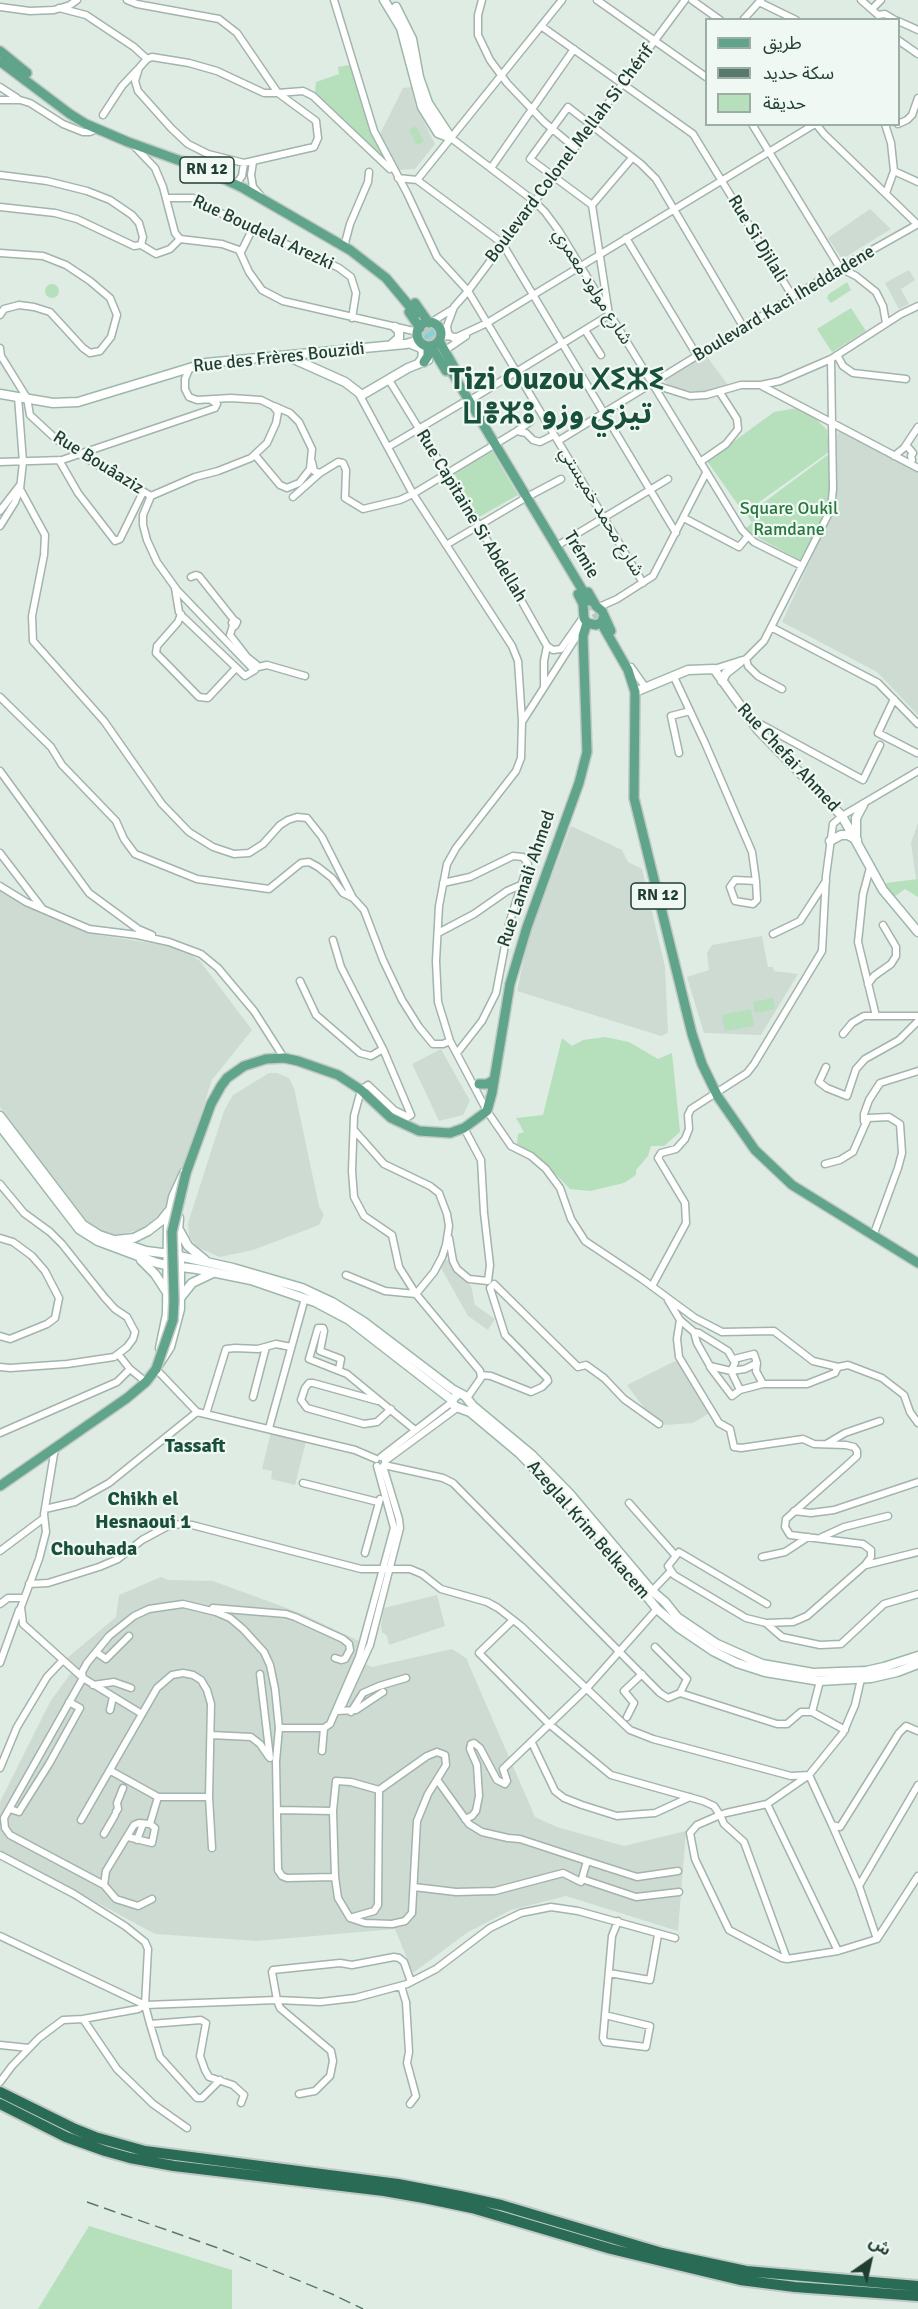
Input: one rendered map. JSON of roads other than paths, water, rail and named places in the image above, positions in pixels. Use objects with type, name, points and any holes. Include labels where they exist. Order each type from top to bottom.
[{"type":"highway","points":[[0,2092],[95,2137],[145,2151],[398,2184],[460,2196],[510,2208],[662,2253],[746,2271],[918,2286]]},
{"type":"highway","points":[[0,2104],[86,2145],[130,2158],[174,2166],[384,2191],[433,2200],[520,2221],[678,2267],[740,2280],[795,2287],[918,2296]]},
{"type":"main road","points":[[384,0],[401,28],[422,107],[438,133],[451,138]]},
{"type":"main road","points":[[391,0],[412,39],[419,77],[428,104],[451,138]]},
{"type":"main road","points":[[0,51],[64,106],[70,114]]},
{"type":"main road","points":[[1,64],[57,108],[70,114]]},
{"type":"main road","name":"RN 12","points":[[70,114],[96,129],[193,164],[236,184],[341,242],[380,273],[418,312],[424,330]]},
{"type":"main road","points":[[341,242],[344,250],[381,280],[435,342],[479,420]]},
{"type":"main road","points":[[390,346],[399,338],[399,331],[395,327]]},
{"type":"main road","points":[[421,363],[428,356],[435,342],[438,327],[424,330]]},
{"type":"main road","points":[[421,363],[424,330]]},
{"type":"main road","name":"Rue des Frères Bouzidi","points":[[0,394],[53,403],[78,402],[191,366],[219,360],[390,346],[424,330]]},
{"type":"main road","points":[[286,356],[345,382],[359,394],[364,395],[441,353]]},
{"type":"main road","name":"RN 12","points":[[447,364],[544,526],[560,544],[631,667],[637,684],[634,798],[692,1034],[702,1064],[716,1094],[755,1150],[792,1185],[918,1263]]},
{"type":"main road","name":"RN 12","points":[[544,526],[546,537],[582,601],[591,622],[635,692]]},
{"type":"main road","name":"Trémie","points":[[544,526],[598,609]]},
{"type":"main road","points":[[589,607],[598,609],[600,623],[591,622],[589,607]]},
{"type":"main road","name":"Rue Lamali Ahmed","points":[[487,1111],[510,984],[538,896],[579,783],[587,752],[583,633],[591,622]]},
{"type":"main road","name":"Rue Lamali Ahmed","points":[[585,658],[591,622]]},
{"type":"main road","points":[[573,641],[578,639],[584,644]]},
{"type":"main road","points":[[722,681],[728,671],[743,661]]},
{"type":"main road","points":[[635,692],[688,670],[714,669]]},
{"type":"main road","name":"Rue Chefai Ahmed","points":[[714,669],[758,730],[842,816],[883,890],[918,932]]},
{"type":"main road","points":[[830,841],[841,835],[857,840],[856,818],[863,805]]},
{"type":"main road","points":[[156,1370],[172,1320],[174,1301],[172,1232],[188,1169],[211,1104],[227,1078],[251,1063],[284,1058],[325,1069],[351,1082],[391,1118],[404,1126],[434,1133],[450,1133],[464,1128],[487,1111]]},
{"type":"main road","points":[[475,1080],[487,1084],[494,1080]]},
{"type":"main road","points":[[0,1116],[75,1216],[92,1232],[173,1261]]},
{"type":"main road","points":[[0,1126],[79,1229],[98,1241],[130,1253],[173,1261]]},
{"type":"main road","points":[[0,1486],[127,1398],[146,1382],[170,1347],[178,1320],[181,1298],[167,1230],[170,1209],[177,1187],[188,1169]]},
{"type":"main road","points":[[156,1370],[167,1314],[178,1228],[189,1177],[188,1169]]},
{"type":"main road","points":[[111,1239],[126,1239],[142,1235],[155,1227],[170,1209]]},
{"type":"main road","points":[[178,1228],[194,1253],[211,1263]]},
{"type":"main road","points":[[130,1253],[155,1274],[168,1295]]},
{"type":"main road","name":"Azeglal Krim Belkacem","points":[[173,1261],[211,1263],[302,1288],[332,1302],[364,1322],[519,1453],[563,1496],[660,1607]]},
{"type":"main road","name":"Azeglal Krim Belkacem","points":[[173,1261],[251,1280],[305,1298],[349,1320],[460,1401]]},
{"type":"main road","points":[[181,1298],[192,1283],[216,1272]]},
{"type":"main road","points":[[460,1401],[553,1475],[652,1591],[660,1607],[673,1623],[692,1637],[737,1663],[789,1678],[820,1681],[861,1679],[897,1672],[918,1664]]},
{"type":"main road","points":[[660,1607],[717,1644],[762,1664],[788,1670],[813,1673],[866,1671],[918,1656]]},
{"type":"street","points":[[0,7],[30,11],[59,8],[77,0]]},
{"type":"street","points":[[127,0],[136,4],[219,19],[237,33],[278,93],[316,120],[318,138],[315,147],[244,163],[208,154],[188,144],[138,91],[135,81],[139,68]]},
{"type":"street","points":[[334,0],[374,131],[398,178]]},
{"type":"street","points":[[482,0],[477,15],[478,35],[482,47],[500,75],[532,109],[574,147]]},
{"type":"street","points":[[417,180],[562,0]]},
{"type":"street","points":[[597,0],[705,76]]},
{"type":"street","name":"Boulevard Colonel Mellah Si Chérif","points":[[424,330],[454,307],[468,291],[501,243],[685,0]]},
{"type":"street","points":[[692,0],[717,18]]},
{"type":"street","points":[[861,0],[878,17],[885,14],[893,18]]},
{"type":"street","points":[[872,9],[881,0]]},
{"type":"street","points":[[745,18],[760,1],[792,18]]},
{"type":"street","points":[[59,8],[86,15],[135,47],[147,59]]},
{"type":"street","points":[[900,21],[918,30]]},
{"type":"street","name":"Rue Si Djilali","points":[[541,26],[693,134],[793,297]]},
{"type":"street","points":[[900,41],[918,54]]},
{"type":"street","points":[[491,168],[574,49]]},
{"type":"street","points":[[103,115],[123,86],[147,59],[162,58],[189,63],[216,71],[264,93],[303,91],[312,96],[387,165],[398,178],[417,180],[501,243],[676,533]]},
{"type":"street","points":[[0,91],[72,128],[88,132],[96,129]]},
{"type":"street","points":[[900,123],[912,115],[918,98]]},
{"type":"street","points":[[0,100],[20,100]]},
{"type":"street","points":[[388,447],[609,315],[592,205],[530,159],[568,107],[656,179],[744,328]]},
{"type":"street","points":[[753,126],[840,268],[856,276],[876,292],[883,306],[886,323]]},
{"type":"street","points":[[441,353],[471,332],[813,126]]},
{"type":"street","points":[[818,126],[918,224]]},
{"type":"street","points":[[886,126],[891,142],[894,171],[886,192]]},
{"type":"street","name":"شارع مولود معمري","points":[[451,138],[534,201],[559,231],[742,530],[754,542],[802,566]]},
{"type":"street","points":[[128,142],[155,168],[175,233],[180,239],[222,244],[241,252],[249,272],[262,290],[283,301],[395,327],[424,330]]},
{"type":"street","points":[[152,164],[156,155],[160,153]]},
{"type":"street","points":[[592,205],[632,158]]},
{"type":"street","points":[[254,162],[251,174],[253,187],[264,200]]},
{"type":"street","points":[[236,184],[242,176],[244,163]]},
{"type":"street","points":[[894,171],[918,182]]},
{"type":"street","points":[[341,242],[368,182],[369,172]]},
{"type":"street","points":[[0,175],[47,181],[87,191],[110,200],[132,215],[139,223],[143,237],[141,245]]},
{"type":"street","name":"شارع محمد خميستي","points":[[398,178],[437,257],[468,291],[643,583]]},
{"type":"street","name":"Rue Boudelal Arezki","points":[[166,198],[194,198],[252,230],[317,257],[351,277],[356,293],[352,318]]},
{"type":"street","points":[[0,207],[55,213],[77,219],[134,246],[141,245],[156,254],[170,249],[180,239]]},
{"type":"street","name":"Boulevard Kaci Iheddadene","points":[[556,438],[698,357],[840,268],[918,224]]},
{"type":"street","points":[[241,252],[252,230]]},
{"type":"street","points":[[626,238],[698,357]]},
{"type":"street","points":[[0,253],[43,256],[66,265],[110,298],[117,315],[111,337],[100,351],[90,353],[50,312],[34,306],[19,305],[4,309],[0,315]]},
{"type":"street","points":[[652,384],[690,396],[706,395],[741,385],[761,386],[780,381],[834,357],[886,323],[918,306]]},
{"type":"street","points":[[454,307],[447,326],[448,333],[454,338]]},
{"type":"street","points":[[585,330],[601,355]]},
{"type":"street","points":[[435,342],[471,332]]},
{"type":"street","name":"Rue Bouâaziz","points":[[0,348],[1,356],[30,415],[57,440],[151,496],[255,455]]},
{"type":"street","points":[[834,357],[853,373],[906,379]]},
{"type":"street","points":[[714,669],[743,661],[764,641],[833,501],[834,357]]},
{"type":"street","points":[[191,366],[185,379],[185,389],[189,397],[197,400],[231,398],[261,400],[290,413],[299,422],[312,449],[314,471],[320,473]]},
{"type":"street","name":"Rue Capitaine Si Abdellah","points":[[389,380],[479,526],[547,646]]},
{"type":"street","points":[[761,386],[894,456],[913,461],[918,468]]},
{"type":"street","points":[[699,462],[726,444],[738,429],[736,419],[719,391]]},
{"type":"street","points":[[359,394],[413,494],[512,646],[518,662],[522,722],[521,758],[516,771],[456,848],[447,864],[438,933],[438,1002],[450,1041],[475,1080],[487,1111],[511,1146],[531,1156],[560,1188],[571,1219],[585,1241],[695,1318],[722,1332],[774,1331],[813,1361],[838,1368],[848,1365],[882,1378],[904,1395],[910,1412],[918,1423]]},
{"type":"street","points":[[0,525],[15,502],[20,487],[23,462],[23,398]]},
{"type":"street","points":[[0,462],[59,460],[215,408],[217,404],[210,400]]},
{"type":"street","points":[[273,406],[278,412],[276,423],[267,442],[255,455],[280,485],[287,488],[295,486],[303,479],[312,462]]},
{"type":"street","points":[[293,497],[320,473],[338,462],[343,463],[346,470],[345,498],[363,509],[400,500],[495,445],[531,421]]},
{"type":"street","points":[[894,456],[906,445],[918,427]]},
{"type":"street","points":[[517,431],[526,433],[532,440],[540,442],[556,438]]},
{"type":"street","points":[[906,445],[915,449],[913,461]]},
{"type":"street","points":[[59,460],[78,493],[115,541],[120,539],[143,492]]},
{"type":"street","points":[[598,609],[643,583],[655,572],[706,473]]},
{"type":"street","points":[[446,545],[561,479]]},
{"type":"street","points":[[560,544],[668,479]]},
{"type":"street","points":[[0,511],[20,487]]},
{"type":"street","points":[[20,487],[45,535],[44,555],[32,616],[33,641],[104,721],[162,804],[189,832],[213,847],[234,854],[249,854],[288,820],[297,817],[307,818],[322,837],[353,898],[364,910],[383,960],[402,1000],[419,1027],[434,1044],[450,1041]]},
{"type":"street","points":[[151,496],[143,515],[145,532],[158,562],[174,587],[255,667]]},
{"type":"street","points":[[684,518],[741,547],[746,554]]},
{"type":"street","points":[[741,547],[748,536]]},
{"type":"street","points":[[191,577],[199,576],[233,622],[230,635],[255,667]]},
{"type":"street","points":[[174,587],[181,614],[245,676],[255,667],[267,665],[305,676]]},
{"type":"street","points":[[181,614],[178,622],[157,646],[156,652],[199,697],[208,698],[236,668]]},
{"type":"street","points":[[522,722],[573,641],[591,622]]},
{"type":"street","points":[[544,655],[549,650],[561,649],[591,622]]},
{"type":"street","points":[[771,627],[878,683],[918,724]]},
{"type":"street","points":[[544,688],[544,655],[547,646],[554,650]]},
{"type":"street","points":[[743,661],[758,676],[782,690]]},
{"type":"street","points":[[631,667],[646,688]]},
{"type":"street","points":[[674,677],[752,852],[756,881],[757,900],[753,904],[735,901],[730,887],[735,880],[756,881]]},
{"type":"street","points":[[0,697],[51,747],[62,765],[116,821],[124,839],[135,854],[197,879],[269,889],[301,863],[309,862],[332,879],[343,893],[353,898]]},
{"type":"street","points":[[894,699],[878,733],[917,753]]},
{"type":"street","points":[[679,753],[671,716],[690,711]]},
{"type":"street","points":[[748,717],[863,780],[880,745]]},
{"type":"street","points":[[0,771],[89,893],[138,929],[201,954],[218,968],[262,1020],[284,1058]]},
{"type":"street","points":[[652,1286],[686,1222],[685,1203],[658,1158],[661,1153],[676,1149],[685,1139],[690,1128],[688,1115],[691,1109],[747,1073],[822,951],[826,881],[833,824],[842,816],[918,771]]},
{"type":"street","points":[[0,854],[44,911]]},
{"type":"street","points":[[443,883],[470,877],[519,855],[528,864],[509,924],[494,998],[482,1021],[457,1053]]},
{"type":"street","points":[[870,868],[863,894],[858,942],[876,1016]]},
{"type":"street","points":[[773,934],[800,921],[826,881]]},
{"type":"street","points":[[438,933],[474,914],[507,891],[521,885]]},
{"type":"street","points":[[0,886],[44,911],[89,929],[169,942]]},
{"type":"street","points":[[868,984],[896,956],[896,947],[883,925]]},
{"type":"street","points":[[333,940],[341,968],[383,1049],[411,1115],[408,1117],[394,1110],[368,1085],[361,1090],[354,1116],[352,1171],[354,1197],[364,1216],[392,1235],[396,1263],[416,1294],[481,1375],[491,1376],[531,1392],[548,1381],[505,1335],[489,1283],[490,1265],[484,1213],[482,1160],[464,1128]]},
{"type":"street","points":[[300,981],[316,1015],[360,1053],[371,1056],[383,1049]]},
{"type":"street","points":[[843,1034],[852,1023],[864,1016],[918,1016]]},
{"type":"street","points":[[826,1066],[819,1082],[847,1096],[856,1069],[865,1059],[899,1040],[918,1021]]},
{"type":"street","points":[[825,1164],[840,1160],[853,1152],[858,1144],[868,1100],[880,1083],[918,1071]]},
{"type":"street","points":[[475,1080],[492,1093]]},
{"type":"street","points":[[864,1122],[871,1117],[889,1118],[897,1120],[902,1127],[902,1153],[873,1236]]},
{"type":"street","points":[[354,1130],[384,1164],[430,1185],[439,1193],[447,1214],[453,1261],[457,1269],[469,1279],[497,1286],[578,1366],[586,1365],[604,1378],[624,1399],[659,1424]]},
{"type":"street","points":[[0,1184],[24,1213],[56,1237],[105,1298],[133,1325],[133,1339],[118,1354],[99,1360],[0,1367]]},
{"type":"street","points":[[416,1294],[434,1272],[442,1257],[448,1231]]},
{"type":"street","points":[[0,1238],[13,1242],[32,1256],[45,1271],[59,1298],[55,1318],[48,1324],[10,1339],[0,1336]]},
{"type":"street","points":[[346,1275],[384,1291],[416,1294]]},
{"type":"street","points":[[666,1297],[680,1320],[694,1332],[728,1352],[735,1363],[730,1371]]},
{"type":"street","points":[[269,1428],[305,1298]]},
{"type":"street","points":[[680,1320],[676,1338],[679,1357],[719,1423],[730,1429],[734,1447],[803,1439],[814,1444],[854,1447],[857,1451],[856,1456],[786,1519],[786,1532],[790,1535],[869,1547],[871,1553],[865,1565],[807,1616],[793,1622],[766,1623],[746,1618],[670,1572],[668,1566],[679,1552],[767,1604]]},
{"type":"street","points":[[339,1369],[341,1359],[320,1351],[324,1331],[318,1328],[309,1359],[339,1369],[415,1430]]},
{"type":"street","points":[[694,1332],[697,1343],[710,1366],[732,1396],[740,1390],[763,1384],[807,1384],[835,1373],[838,1368]]},
{"type":"street","points":[[206,1414],[226,1349],[247,1350],[276,1344],[291,1347]]},
{"type":"street","points":[[253,1397],[266,1347]]},
{"type":"street","points":[[118,1354],[130,1369],[146,1382]]},
{"type":"street","points":[[734,1359],[754,1354],[757,1363],[756,1371],[763,1384]]},
{"type":"street","points":[[710,1366],[730,1371],[745,1369],[757,1363]]},
{"type":"street","points":[[0,1433],[117,1382],[130,1369]]},
{"type":"street","points":[[156,1370],[197,1412],[356,1450],[381,1462],[443,1478],[453,1483],[668,1698],[680,1693],[777,1724],[787,1724],[801,1712],[812,1712],[845,1730]]},
{"type":"street","points":[[730,1371],[740,1390]]},
{"type":"street","points":[[381,1462],[460,1401],[478,1383],[481,1375]]},
{"type":"street","points":[[382,1402],[309,1383],[301,1400],[307,1408],[364,1424],[377,1422],[391,1409]]},
{"type":"street","points":[[381,1462],[415,1430],[460,1401]]},
{"type":"street","points":[[45,1509],[75,1502],[109,1483],[197,1412]]},
{"type":"street","points":[[826,1444],[844,1433],[880,1421]]},
{"type":"street","points":[[0,1663],[39,1559],[46,1532],[45,1509],[55,1448]]},
{"type":"street","points":[[337,1711],[338,1701],[363,1644],[394,1525],[384,1490],[381,1462]]},
{"type":"street","points":[[279,1728],[324,1728],[330,1724],[358,1675],[370,1645],[400,1525],[381,1462]]},
{"type":"street","points":[[794,1510],[811,1514],[834,1510],[918,1482]]},
{"type":"street","points":[[303,1483],[378,1502]]},
{"type":"street","points":[[365,1553],[378,1502],[384,1490]]},
{"type":"street","points":[[629,1503],[675,1556]]},
{"type":"street","points":[[821,1538],[844,1527],[888,1516]]},
{"type":"street","points":[[0,1551],[45,1518]]},
{"type":"street","points":[[29,1584],[48,1583],[99,1567],[124,1555],[142,1540],[168,1526],[181,1524],[202,1527],[361,1569],[403,1568],[417,1571],[441,1589],[487,1602],[513,1620],[587,1688],[621,1724],[639,1734],[791,1776],[809,1775]]},
{"type":"street","points":[[762,1557],[785,1551],[809,1537]]},
{"type":"street","points":[[865,1565],[918,1552]]},
{"type":"street","points":[[652,1591],[670,1572]]},
{"type":"street","points":[[766,1623],[782,1636],[820,1645],[841,1644],[884,1604],[918,1594]]},
{"type":"street","points":[[0,1604],[8,1598],[24,1598]]},
{"type":"street","points":[[152,1899],[138,1906],[116,1899],[104,1885],[10,1835],[5,1828],[4,1818],[83,1678],[82,1672],[96,1652],[109,1636],[134,1616],[149,1609],[183,1604],[295,1617],[346,1641],[350,1647],[347,1657],[343,1660],[335,1658]]},
{"type":"street","points":[[21,1607],[23,1624],[83,1678],[142,1714]]},
{"type":"street","points":[[200,1607],[230,1618],[264,1652],[270,1665],[279,1728],[274,1761],[269,1767]]},
{"type":"street","points":[[465,1819],[472,1816],[476,1810],[479,1796],[477,1765],[470,1749],[471,1744],[474,1743],[480,1748],[497,1780],[505,1784],[507,1781],[503,1769],[587,1688],[660,1607]]},
{"type":"street","points":[[513,1620],[479,1653],[549,1724],[611,1774],[714,1806],[724,1824],[744,1842],[788,1959]]},
{"type":"street","points":[[96,1652],[106,1659],[129,1636]]},
{"type":"street","points":[[655,1647],[687,1679],[680,1693]]},
{"type":"street","points":[[0,1768],[17,1727],[47,1677],[63,1660]]},
{"type":"street","points":[[81,1820],[164,1680],[172,1675],[183,1673],[193,1675],[201,1680],[211,1704],[209,1797],[212,1848]]},
{"type":"street","points":[[260,1674],[274,1761],[278,1870],[282,1876],[335,1877]]},
{"type":"street","points":[[627,1717],[634,1703],[624,1692],[642,1674]]},
{"type":"street","points":[[351,1712],[363,1693],[406,1678]]},
{"type":"street","points":[[861,1679],[855,1705],[845,1730],[809,1775],[767,1804],[720,1815],[698,1825],[690,1833],[694,1858],[729,1930],[744,1940],[788,1959],[838,1951],[877,1939],[918,1876]]},
{"type":"street","points":[[812,1712],[820,1681]]},
{"type":"street","points":[[93,1685],[114,1682],[130,1688]]},
{"type":"street","points":[[337,1711],[351,1712],[383,1692]]},
{"type":"street","points":[[110,1710],[113,1697]]},
{"type":"street","points":[[10,1809],[19,1812],[21,1810],[80,1708],[69,1702]]},
{"type":"street","points":[[832,1825],[840,1827],[899,1733],[906,1726],[918,1731]]},
{"type":"street","points":[[322,1751],[324,1728]]},
{"type":"street","points":[[211,1735],[251,1737],[274,1761]]},
{"type":"street","points":[[532,1743],[555,1791],[564,1798],[582,1805],[617,1816],[655,1813],[690,1797]]},
{"type":"street","points":[[437,1752],[442,1753],[446,1759],[446,1765],[424,1801],[417,1821],[412,1913],[405,1922],[365,1923],[350,1918],[338,1898],[333,1811],[336,1781],[351,1782],[379,1790],[428,1756],[437,1752]]},
{"type":"street","points":[[111,1771],[158,1797],[209,1797]]},
{"type":"street","points":[[809,1775],[859,1886],[877,1939]]},
{"type":"street","points":[[438,1781],[469,1824],[482,1832],[520,1839],[637,1877],[678,1871]]},
{"type":"street","points":[[859,1886],[918,1786]]},
{"type":"street","points":[[104,1834],[115,1813],[123,1788]]},
{"type":"street","points":[[350,1918],[374,1911],[378,1905],[379,1790]]},
{"type":"street","points":[[137,1840],[147,1824],[158,1797]]},
{"type":"street","points":[[767,1804],[838,1951]]},
{"type":"street","points":[[277,1810],[333,1811]]},
{"type":"street","points":[[104,1885],[106,1871],[134,1825],[139,1822],[155,1828],[152,1843],[128,1837]]},
{"type":"street","points":[[0,1855],[74,1894],[125,1926],[145,1942],[148,1949],[145,2005],[160,2057],[197,2098],[202,2098],[220,2080]]},
{"type":"street","points":[[582,1879],[587,1861]]},
{"type":"street","points":[[414,1887],[456,1892],[495,1891],[563,1873],[581,1882],[582,1879],[636,1897],[679,1892]]},
{"type":"street","points":[[0,2082],[29,2048],[63,2020],[83,2019],[138,2009],[145,2005],[277,2000],[320,2002],[355,1998],[411,1982],[436,1969],[490,1928],[521,1913],[551,1907],[578,1911],[675,1938]]},
{"type":"street","points":[[605,2015],[650,2025],[646,2047],[605,2042],[603,2038],[605,2015],[609,1974],[612,1936],[618,1921]]},
{"type":"street","points":[[609,1974],[651,1980],[658,1935]]},
{"type":"street","points":[[0,1936],[145,2005]]},
{"type":"street","points":[[299,2094],[315,2091],[330,2076],[333,2061],[331,2051],[328,2046],[280,2008],[272,1972],[280,1969],[340,1963],[352,1965],[399,1958],[404,1962],[411,1982]]},
{"type":"street","points":[[400,1986],[406,2002],[409,2052],[407,2063],[416,2096],[410,2104]]},
{"type":"street","points":[[83,2019],[117,2069],[153,2104],[188,2128]]},
{"type":"street","points":[[150,2024],[201,2020],[206,2023],[200,2056],[209,2077],[233,2085],[244,2095],[241,2103]]},
{"type":"street","points":[[0,2045],[29,2048]]},
{"type":"water","points":[[430,328],[435,330],[437,335],[435,340],[430,342],[425,340],[423,335],[425,330]]},
{"type":"tunnel","points":[[416,314],[440,352]]},
{"type":"tunnel","points":[[589,601],[604,628]]},
{"type":"railway","points":[[87,2202],[218,2248],[332,2294],[363,2309]]},
{"type":"district","name":"Tizi Ouzou ⵝⵉⵣⵉ ⵡⴻⵣⵓ تيزي وزو","points":[[557,398]]},
{"type":"district","name":"Tassaft","points":[[195,1447]]},
{"type":"district","name":"Chikh el Hesnaoui 1","points":[[143,1512]]},
{"type":"district","name":"Chouhada","points":[[94,1550]]},
{"type":"park label","name":"Square Oukil Ramdane","points":[[789,519]]}]
